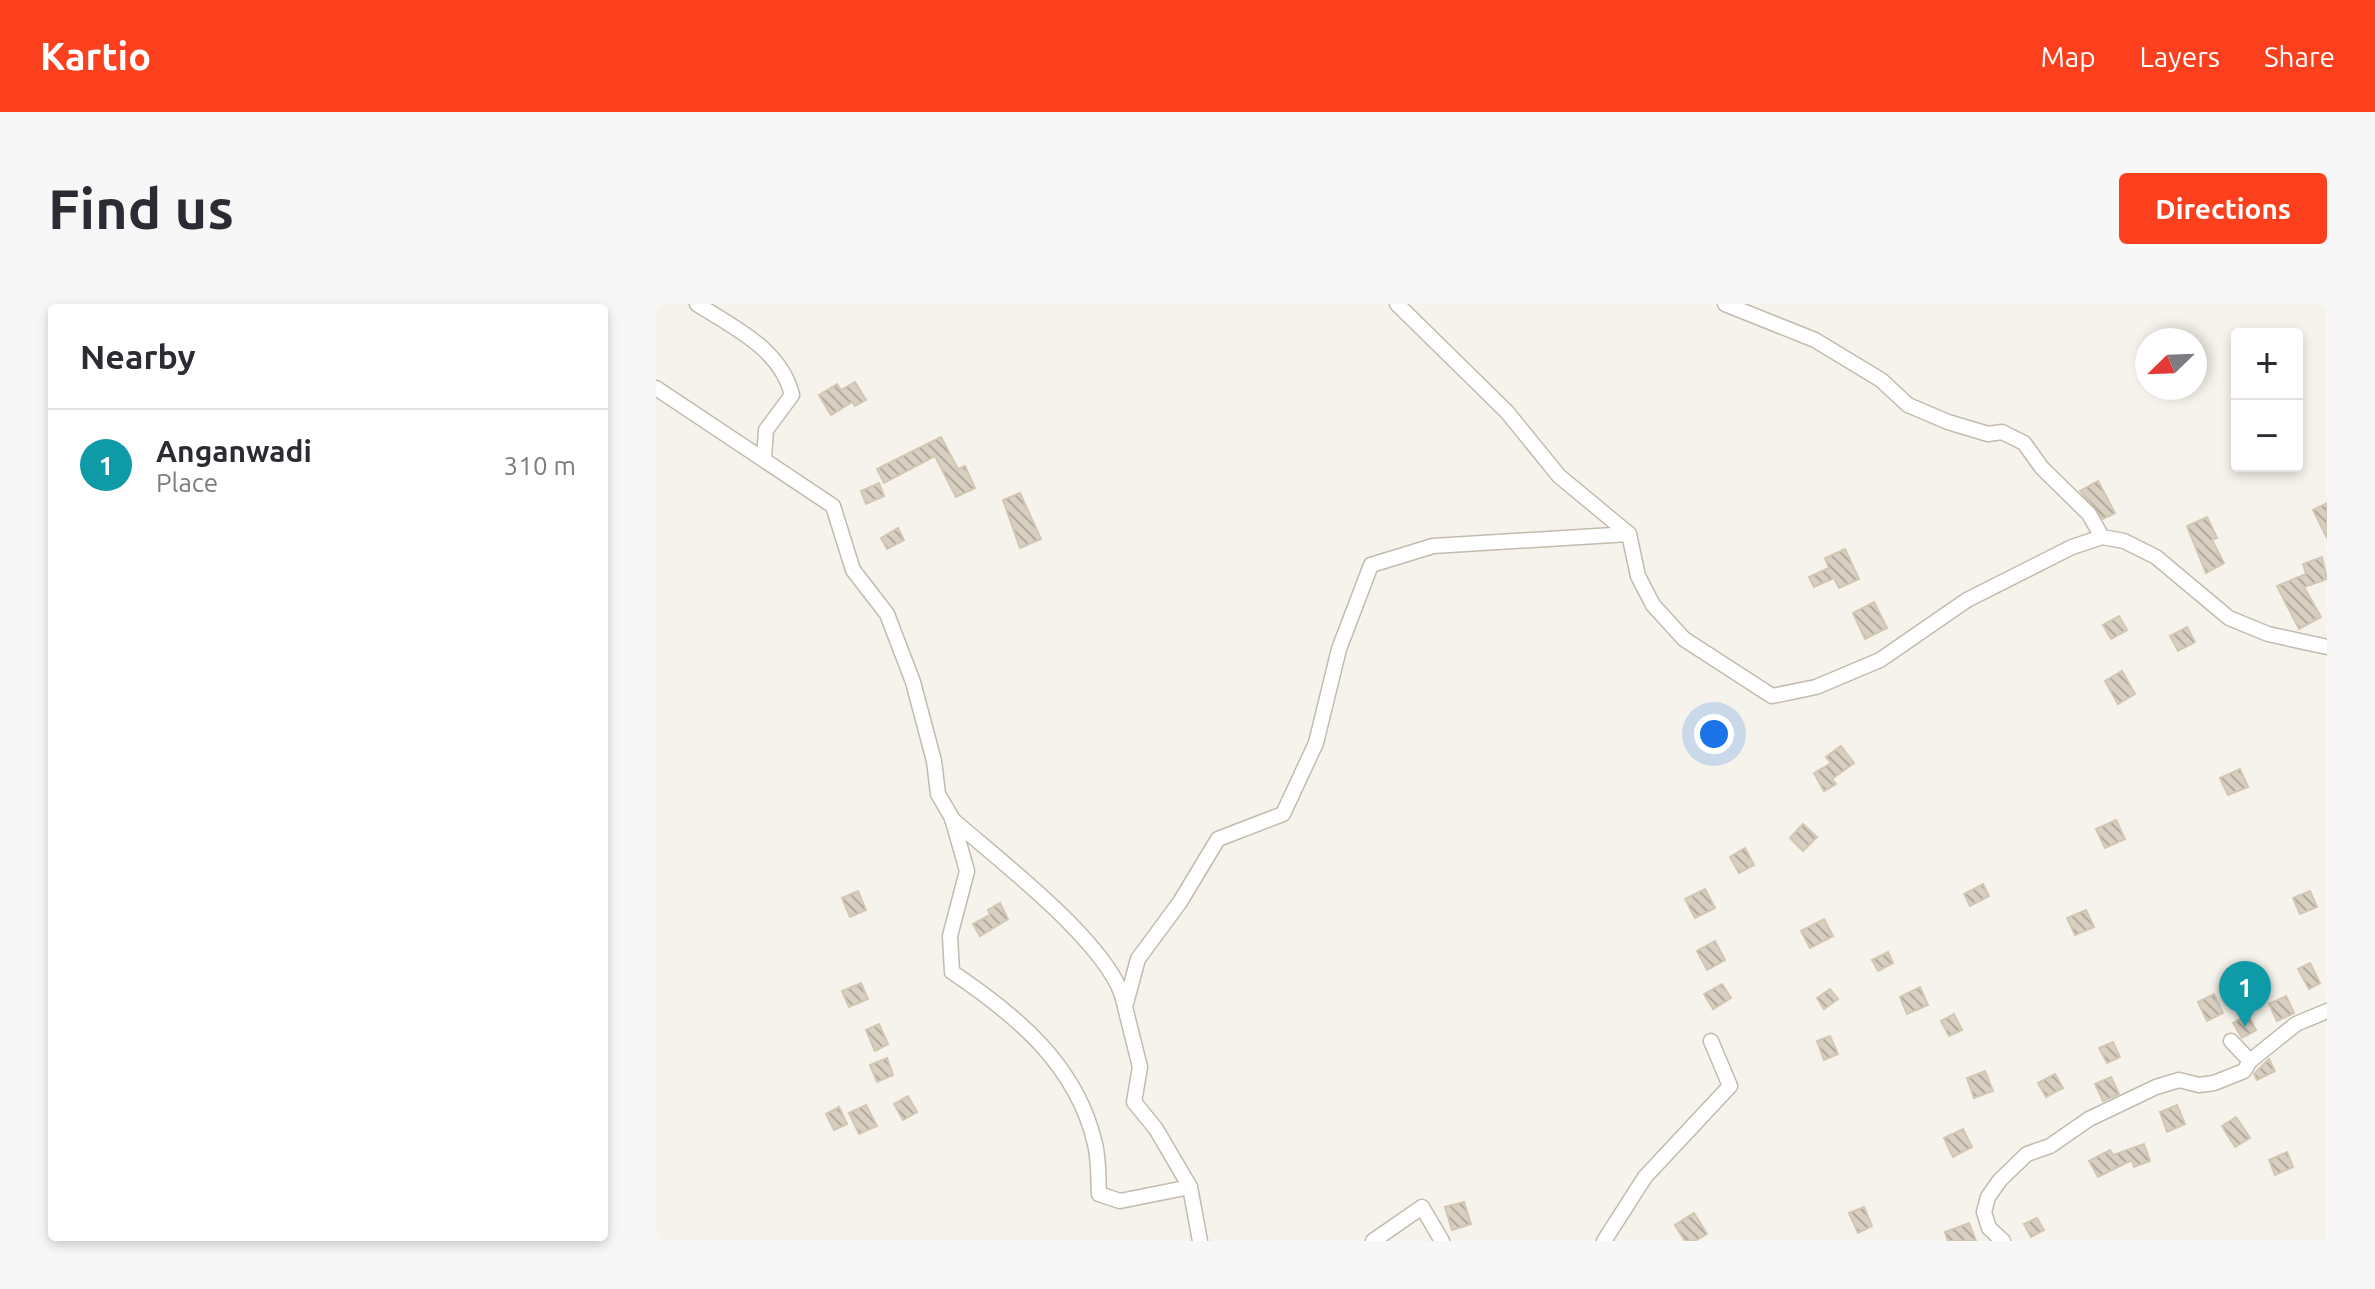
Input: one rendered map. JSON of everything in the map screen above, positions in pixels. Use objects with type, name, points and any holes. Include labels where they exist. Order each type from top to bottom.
[{"type":"street","points":[[697,304],[756,342],[789,381],[792,395],[766,430],[764,459]]},
{"type":"street","points":[[1397,304],[1507,412],[1559,476],[1613,517],[1629,534],[1638,576],[1653,605],[1684,639],[1772,696],[1816,687],[1880,660],[1967,600],[2072,547],[2102,537],[2124,541],[2156,557],[2229,618],[2268,634],[2316,648],[2327,647]]},
{"type":"street","points":[[1725,304],[1738,313],[1815,340],[1881,380],[1908,405],[1948,422],[1988,434],[2002,432],[2024,443],[2042,468],[2089,514],[2102,537]]},
{"type":"street","points":[[656,388],[833,506],[853,570],[887,614],[913,682],[934,761],[938,794],[952,818],[967,871],[950,936],[952,972],[1003,1006],[1051,1053],[1071,1081],[1096,1144],[1099,1194],[1120,1201],[1190,1187]]},
{"type":"street","points":[[1125,1007],[1138,959],[1180,902],[1218,839],[1283,814],[1316,743],[1339,649],[1371,565],[1433,546],[1629,534]]},
{"type":"street","points":[[952,818],[1086,940],[1121,987],[1140,1067],[1134,1102],[1156,1129],[1190,1187],[1200,1241]]},
{"type":"street","points":[[2003,1241],[1989,1228],[1984,1212],[1988,1197],[2000,1180],[2027,1154],[2050,1146],[2089,1119],[2156,1087],[2179,1080],[2199,1085],[2214,1083],[2244,1071],[2250,1061],[2296,1024],[2327,1011]]},
{"type":"street","points":[[1604,1241],[1645,1177],[1730,1086],[1711,1041]]},
{"type":"street","points":[[2231,1041],[2250,1061]]},
{"type":"street","points":[[1373,1241],[1422,1207],[1442,1241]]},
{"type":"building","points":[[855,382],[866,400],[855,406],[852,402],[831,415],[819,395],[837,384],[841,390]]},
{"type":"building","points":[[941,437],[958,469],[965,466],[975,488],[956,497],[935,456],[884,483],[877,469]]},
{"type":"building","points":[[2098,481],[2115,513],[2103,519],[2080,491]]},
{"type":"building","points":[[879,483],[884,496],[866,504],[861,491]]},
{"type":"building","points":[[1020,493],[1041,539],[1020,548],[1003,500]]},
{"type":"building","points":[[2327,503],[2327,538],[2313,510]]},
{"type":"building","points":[[2207,517],[2217,538],[2212,540],[2224,563],[2206,573],[2187,526]]},
{"type":"building","points":[[898,528],[904,540],[887,549],[881,538]]},
{"type":"building","points":[[1845,549],[1859,579],[1839,588],[1834,578],[1814,587],[1809,577],[1829,568],[1825,558]]},
{"type":"building","points":[[2322,557],[2327,579],[2304,587],[2321,617],[2299,629],[2277,586],[2306,574],[2303,564]]},
{"type":"building","points":[[1874,602],[1887,628],[1865,639],[1853,613]]},
{"type":"building","points":[[2119,616],[2127,630],[2111,639],[2103,625]]},
{"type":"building","points":[[2187,627],[2195,642],[2178,651],[2170,636]]},
{"type":"building","points":[[2122,671],[2135,694],[2118,704],[2105,681]]},
{"type":"building","points":[[1841,746],[1854,763],[1832,779],[1836,784],[1824,791],[1814,773],[1831,763],[1826,757]]},
{"type":"building","points":[[2240,769],[2248,787],[2228,795],[2220,778]]},
{"type":"building","points":[[2116,820],[2125,839],[2105,848],[2096,829]]},
{"type":"building","points":[[1803,824],[1817,837],[1803,851],[1790,838]]},
{"type":"building","points":[[1745,848],[1754,865],[1739,873],[1730,857]]},
{"type":"building","points":[[1983,884],[1989,896],[1970,906],[1964,894]]},
{"type":"building","points":[[1705,889],[1715,908],[1695,918],[1685,899]]},
{"type":"building","points":[[858,891],[866,910],[850,917],[842,898]]},
{"type":"building","points":[[2310,891],[2317,907],[2300,914],[2293,898]]},
{"type":"building","points":[[1000,903],[1008,919],[980,936],[973,924],[990,915],[988,910]]},
{"type":"building","points":[[2086,910],[2094,927],[2075,935],[2067,918]]},
{"type":"building","points":[[1824,919],[1833,936],[1810,948],[1801,931]]},
{"type":"building","points":[[1715,941],[1725,960],[1707,970],[1697,951]]},
{"type":"building","points":[[1888,952],[1893,963],[1878,971],[1872,960]]},
{"type":"building","points":[[2310,963],[2320,983],[2309,989],[2298,969]]},
{"type":"building","points":[[861,983],[868,999],[849,1007],[842,991]]},
{"type":"building","points":[[1722,984],[1731,998],[1713,1009],[1704,994]]},
{"type":"building","points":[[1920,987],[1928,1005],[1907,1014],[1900,997]]},
{"type":"building","points":[[1830,989],[1838,999],[1824,1009],[1817,998]]},
{"type":"building","points":[[2214,994],[2223,1013],[2207,1021],[2198,1002]]},
{"type":"building","points":[[2286,996],[2294,1013],[2277,1021],[2269,1004]]},
{"type":"building","points":[[1954,1014],[1962,1030],[1949,1036],[1941,1021]]},
{"type":"building","points":[[2248,1015],[2256,1030],[2242,1038],[2233,1023]]},
{"type":"building","points":[[879,1024],[888,1044],[875,1051],[866,1030]]},
{"type":"building","points":[[1830,1036],[1838,1054],[1824,1060],[1817,1041]]},
{"type":"building","points":[[2113,1042],[2120,1057],[2107,1063],[2099,1048]]},
{"type":"building","points":[[887,1058],[893,1075],[877,1082],[870,1065]]},
{"type":"building","points":[[2269,1059],[2275,1071],[2257,1080],[2254,1074]]},
{"type":"building","points":[[1985,1071],[1993,1091],[1974,1098],[1967,1078]]},
{"type":"building","points":[[2055,1074],[2063,1088],[2046,1097],[2038,1083]]},
{"type":"building","points":[[2111,1077],[2119,1094],[2103,1101],[2095,1084]]},
{"type":"building","points":[[908,1096],[917,1112],[903,1120],[894,1104]]},
{"type":"building","points":[[866,1105],[877,1126],[859,1134],[849,1113]]},
{"type":"building","points":[[2177,1105],[2185,1124],[2167,1132],[2160,1112]]},
{"type":"building","points":[[839,1107],[847,1124],[834,1130],[826,1114]]},
{"type":"building","points":[[2236,1117],[2250,1138],[2235,1147],[2222,1126]]},
{"type":"building","points":[[1963,1129],[1972,1147],[1953,1157],[1944,1138]]},
{"type":"building","points":[[2144,1144],[2150,1161],[2134,1167],[2132,1160],[2098,1177],[2089,1161],[2110,1150],[2113,1155]]},
{"type":"building","points":[[2287,1152],[2293,1167],[2275,1175],[2269,1160]]},
{"type":"building","points":[[1464,1202],[1471,1224],[1452,1230],[1445,1207]]},
{"type":"building","points":[[1864,1207],[1872,1226],[1858,1233],[1849,1213]]},
{"type":"building","points":[[1694,1213],[1707,1234],[1695,1241],[1685,1241],[1675,1225]]},
{"type":"building","points":[[2037,1218],[2044,1230],[2031,1237],[2024,1224]]},
{"type":"building","points":[[1969,1223],[1976,1241],[1948,1241],[1945,1232]]},
{"type":"place","name":"Anganwadi","points":[[2245,1027]]}]
